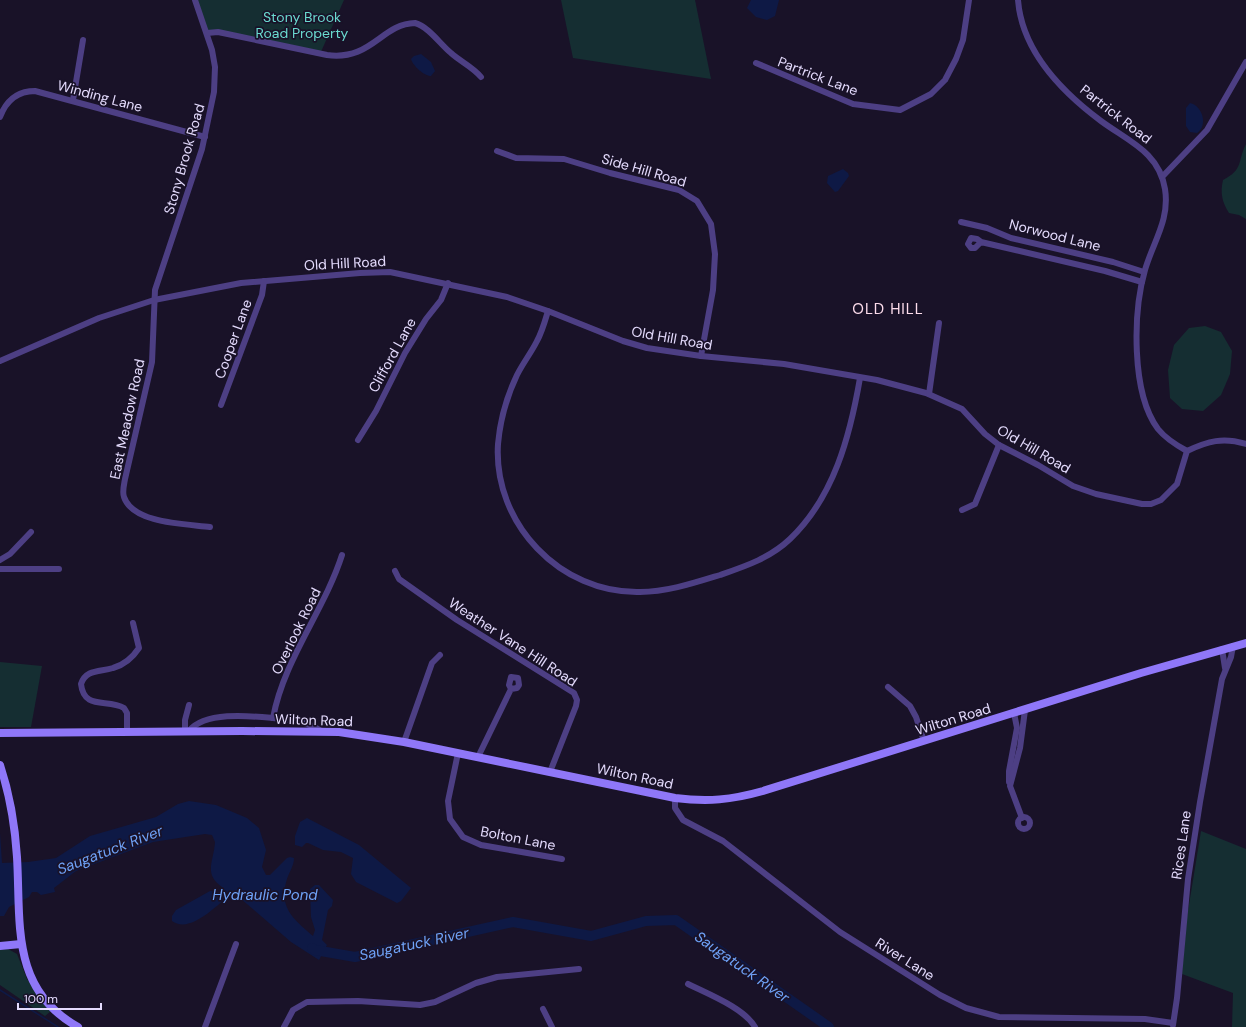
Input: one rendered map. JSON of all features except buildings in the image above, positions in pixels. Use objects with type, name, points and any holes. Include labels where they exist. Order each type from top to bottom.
[{"type":"main road","name":"Wilton Road","points":[[0,733],[321,731],[404,742],[675,798],[707,801],[738,798],[1222,649],[1246,643]]},
{"type":"main road","points":[[0,765],[12,812],[17,859],[21,944],[28,972],[39,992],[60,1015],[78,1027]]},
{"type":"main road","points":[[0,946],[21,944]]},
{"type":"street","name":"Stony Brook Road","points":[[154,300],[155,290],[205,137],[212,104],[215,76],[212,50],[195,0]]},
{"type":"street","name":"Partrick Lane","points":[[756,63],[853,104],[900,110],[931,94],[945,80],[956,59],[963,40],[969,0]]},
{"type":"street","name":"Partrick Road","points":[[1018,0],[1027,35],[1039,59],[1049,73],[1097,118],[1144,150],[1154,161],[1162,177],[1166,197],[1165,215],[1144,272],[1137,351],[1143,394],[1150,414],[1158,429],[1170,441],[1187,451]]},
{"type":"street","points":[[207,33],[218,32],[326,55],[345,56],[360,52],[396,29],[415,23],[425,28],[452,54],[473,68],[481,77]]},
{"type":"street","points":[[73,100],[83,40]]},
{"type":"street","points":[[1162,177],[1207,130],[1246,62]]},
{"type":"street","name":"Winding Lane","points":[[0,117],[10,100],[18,94],[26,92],[39,92],[205,137]]},
{"type":"street","name":"Side Hill Road","points":[[498,151],[516,158],[564,159],[610,173],[680,190],[697,201],[711,224],[716,254],[712,290],[701,356]]},
{"type":"street","name":"Norwood Lane","points":[[961,222],[987,228],[1011,238],[1113,262],[1144,272]]},
{"type":"street","points":[[981,242],[1105,271],[1142,282]]},
{"type":"street","name":"Old Hill Road","points":[[0,361],[105,315],[154,300],[210,288],[264,281],[382,272],[402,274],[448,283],[507,297],[548,311],[631,344],[701,356],[767,362],[890,383],[929,394],[962,409],[985,434],[999,445],[1082,490],[1146,504],[1161,500],[1174,488],[1180,476],[1187,451]]},
{"type":"street","name":"Cooper Lane","points":[[221,405],[262,295],[264,281]]},
{"type":"street","name":"Clifford Lane","points":[[358,440],[376,411],[405,353],[426,319],[440,300],[448,283]]},
{"type":"street","name":"East Meadow Road","points":[[154,300],[152,362],[125,479],[124,497],[131,507],[153,519],[172,524],[210,527]]},
{"type":"street","points":[[548,311],[538,341],[514,382],[502,419],[498,452],[500,480],[505,499],[512,515],[531,543],[548,559],[564,570],[582,580],[603,588],[639,592],[664,590],[702,581],[751,564],[781,547],[799,531],[813,514],[838,464],[851,426],[860,378]]},
{"type":"street","points":[[929,394],[939,323]]},
{"type":"street","points":[[1187,451],[1217,440],[1227,439],[1246,444]]},
{"type":"street","points":[[962,510],[974,504],[999,445]]},
{"type":"street","points":[[0,560],[10,554],[31,532]]},
{"type":"street","name":"Overlook Road","points":[[273,718],[281,688],[315,613],[327,595],[342,555]]},
{"type":"street","points":[[0,569],[58,569]]},
{"type":"street","name":"Weather Vane Hill Road","points":[[395,571],[399,579],[457,620],[574,693],[577,700],[576,706],[550,772]]},
{"type":"street","points":[[127,732],[127,713],[124,708],[92,701],[83,692],[81,684],[85,676],[90,673],[113,668],[133,657],[139,648],[133,623]]},
{"type":"street","name":"Rices Lane","points":[[1173,1025],[1179,987],[1188,879],[1201,796],[1225,668],[1231,657],[1233,646]]},
{"type":"street","name":"Rices Lane","points":[[1222,649],[1225,668]]},
{"type":"street","points":[[404,742],[432,663],[440,655]]},
{"type":"street","points":[[888,687],[910,706],[916,717],[924,741]]},
{"type":"street","points":[[478,757],[511,689]]},
{"type":"street","points":[[189,705],[185,720],[187,731],[196,725],[219,718],[247,716],[303,722],[321,731]]},
{"type":"street","points":[[1010,786],[1020,748],[1025,710]]},
{"type":"street","points":[[1014,713],[1017,728],[1009,771],[1010,786],[1022,818]]},
{"type":"street","name":"Bolton Lane","points":[[458,753],[448,792],[448,808],[453,825],[463,837],[480,845],[562,859]]},
{"type":"street","name":"River Lane","points":[[675,798],[675,808],[683,820],[723,841],[846,936],[923,985],[959,1004],[985,1014],[999,1017],[1145,1019],[1173,1025]]},
{"type":"street","points":[[205,1027],[236,944]]},
{"type":"street","points":[[284,1027],[293,1010],[307,1002],[358,1001],[420,1005],[435,1002],[476,983],[497,977],[579,969]]},
{"type":"street","points":[[688,984],[725,1002],[748,1019],[755,1027]]},
{"type":"street","points":[[543,1009],[552,1027]]},
{"type":"green space","name":"Stony Brook Road Property","points":[[195,0],[344,0],[320,54],[207,31]]},
{"type":"green space","points":[[561,0],[695,0],[711,79],[573,58]]},
{"type":"green space","points":[[1246,144],[1246,219],[1239,215],[1229,213],[1223,201],[1222,189],[1223,180],[1237,169]]},
{"type":"green space","points":[[1205,326],[1221,332],[1232,351],[1230,374],[1221,395],[1203,411],[1182,409],[1170,398],[1168,370],[1174,345],[1189,328]]},
{"type":"green space","points":[[0,662],[42,666],[31,727],[0,727]]},
{"type":"green space","points":[[1201,831],[1246,849],[1246,1027],[1232,1027],[1233,993],[1182,974],[1187,917]]},
{"type":"green space","points":[[8,949],[17,954],[27,979],[51,1011],[45,1016],[0,985],[0,950]]},
{"type":"water","points":[[751,0],[779,0],[775,16],[767,20],[756,17],[747,8]]},
{"type":"water","points":[[421,54],[431,62],[435,71],[431,76],[428,76],[422,72],[412,62],[411,59],[414,56]]},
{"type":"water","points":[[1190,103],[1198,108],[1202,116],[1202,126],[1197,133],[1190,132],[1186,126],[1186,108]]},
{"type":"water","points":[[843,169],[849,176],[838,191],[835,192],[827,183],[828,176]]},
{"type":"water","name":"Hydraulic Pond","points":[[189,801],[216,805],[247,818],[259,828],[266,850],[262,867],[266,875],[270,875],[287,858],[294,858],[287,879],[284,897],[289,912],[299,924],[313,936],[315,930],[311,917],[310,889],[315,885],[319,885],[333,900],[332,906],[328,910],[322,940],[327,945],[319,960],[291,942],[233,892],[205,916],[196,921],[188,924],[180,924],[172,921],[172,916],[176,910],[210,891],[219,892],[223,890],[222,887],[216,882],[211,872],[215,842],[212,835],[205,834],[153,842],[76,871],[54,888],[55,892],[41,895],[37,892],[32,892],[29,897],[9,907],[4,916],[0,916],[0,833],[2,863],[28,862],[56,858],[90,836],[156,817],[178,804]]},
{"type":"water","points":[[307,818],[359,845],[411,888],[401,901],[397,903],[356,882],[351,874],[353,858],[341,852],[323,850],[308,843],[302,847],[295,845],[295,836],[300,822]]},
{"type":"waterway","name":"Saugatuck River","points":[[312,948],[315,950],[355,957],[513,922],[591,936],[646,921],[676,920],[829,1027]]},
{"type":"waterway","points":[[0,990],[58,1027]]},
{"type":"district","name":"OLD HILL","points":[[888,309]]}]
